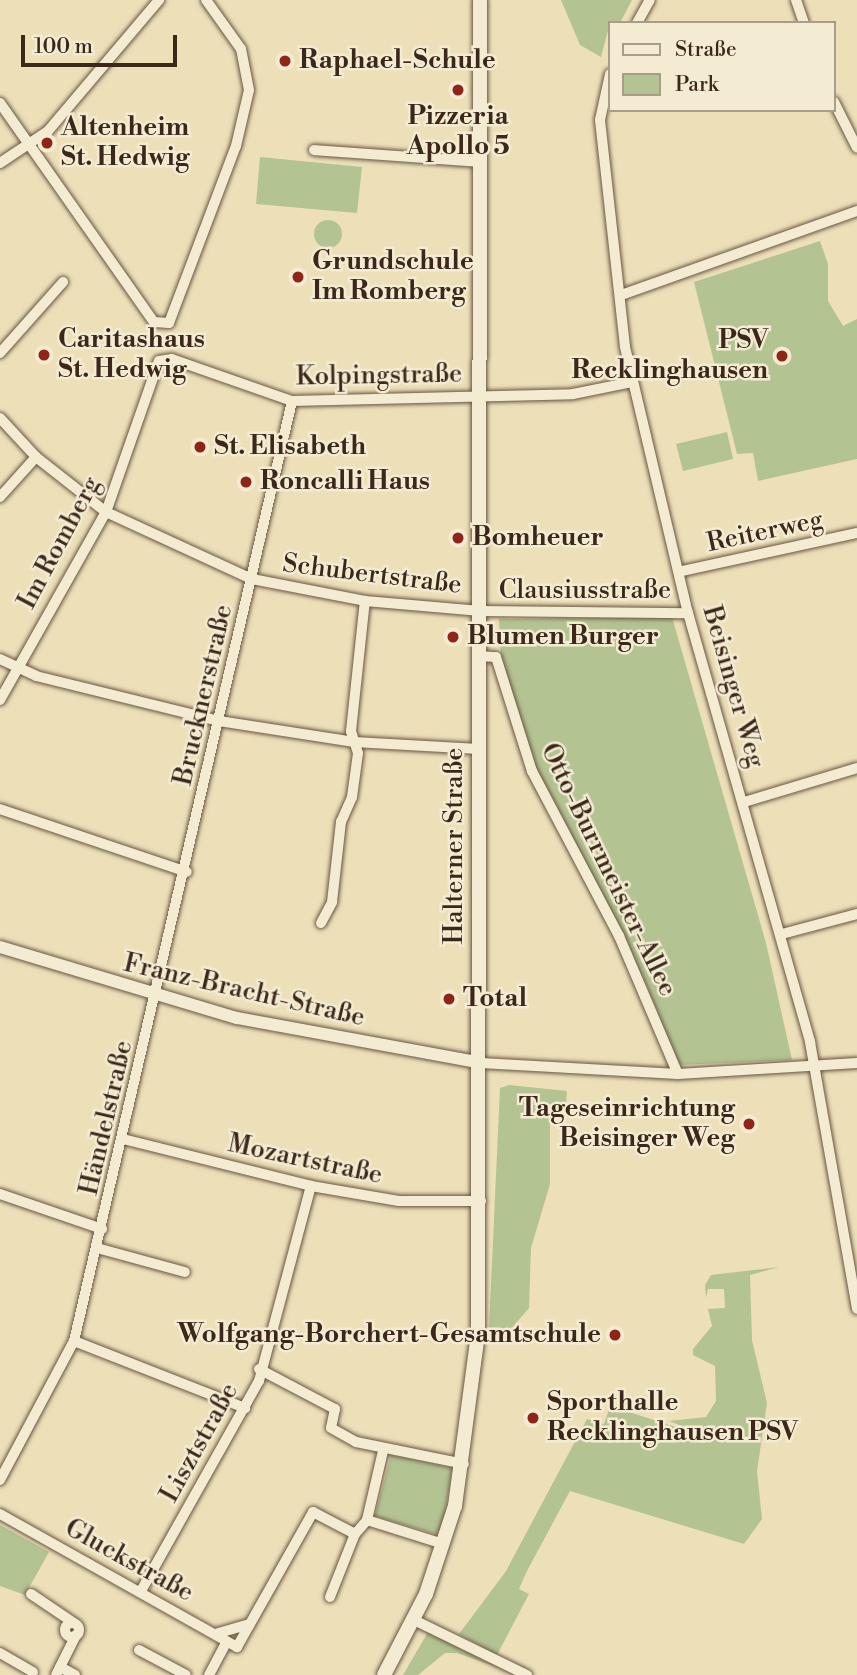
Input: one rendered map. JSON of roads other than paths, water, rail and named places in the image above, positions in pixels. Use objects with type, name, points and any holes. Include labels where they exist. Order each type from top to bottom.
[{"type":"main road","name":"Halterner Straße","points":[[384,1675],[414,1620],[443,1544],[464,1464],[476,1380],[481,1201],[481,0]]},
{"type":"street","points":[[0,163],[29,146],[159,0]]},
{"type":"street","points":[[0,103],[154,322],[169,323],[239,135],[249,90],[241,49],[206,0]]},
{"type":"street","points":[[638,21],[650,0]]},
{"type":"street","points":[[796,0],[803,21]]},
{"type":"street","name":"Beisinger Weg","points":[[608,83],[600,120],[632,382],[682,571],[688,613],[782,934],[815,1068],[852,1239],[857,1309]]},
{"type":"street","points":[[836,106],[857,148]]},
{"type":"street","points":[[314,149],[480,162]]},
{"type":"street","points":[[621,295],[857,211]]},
{"type":"street","points":[[0,353],[63,282]]},
{"type":"street","name":"Kolpingstraße","points":[[159,361],[172,359],[292,401],[573,394],[632,382]]},
{"type":"street","name":"Im Romberg","points":[[0,700],[106,512],[159,361]]},
{"type":"street","name":"Brucknerstraße","points":[[157,997],[292,401]]},
{"type":"street","name":"Schubertstraße","points":[[0,418],[36,457],[106,512],[251,579],[365,601],[481,611]]},
{"type":"street","points":[[0,497],[36,457]]},
{"type":"street","name":"Reiterweg","points":[[682,571],[857,533]]},
{"type":"street","points":[[321,923],[332,902],[341,822],[352,797],[365,601]]},
{"type":"street","name":"Clausiusstraße","points":[[481,611],[688,613]]},
{"type":"street","name":"Otto-Burrmeister-Allee","points":[[480,656],[496,657],[533,771],[619,936],[678,1074]]},
{"type":"street","points":[[0,659],[17,669],[219,720],[354,742],[479,749]]},
{"type":"street","points":[[744,802],[857,768]]},
{"type":"street","points":[[0,808],[187,872]]},
{"type":"street","points":[[782,934],[857,914]]},
{"type":"street","name":"Franz-Bracht-Straße","points":[[0,947],[157,997],[312,1035],[481,1063]]},
{"type":"street","name":"Händelstraße","points":[[0,1480],[74,1341],[157,997]]},
{"type":"street","points":[[481,1063],[678,1074],[815,1068],[857,1063]]},
{"type":"street","name":"Mozartstraße","points":[[123,1139],[311,1186],[399,1201],[481,1201]]},
{"type":"street","name":"Lisztstraße","points":[[141,1591],[244,1408],[259,1369],[311,1186]]},
{"type":"street","points":[[0,1194],[102,1229]]},
{"type":"street","points":[[97,1248],[185,1272]]},
{"type":"street","points":[[74,1341],[244,1408]]},
{"type":"street","points":[[259,1369],[335,1409],[331,1427],[383,1451],[464,1464]]},
{"type":"street","points":[[330,1597],[355,1534],[367,1520],[383,1451]]},
{"type":"street","points":[[209,1675],[249,1624],[313,1512],[355,1534]]},
{"type":"street","name":"Gluckstraße","points":[[0,1514],[232,1644]]},
{"type":"street","points":[[367,1520],[443,1544]]},
{"type":"street","points":[[31,1594],[74,1623],[66,1632],[76,1636],[58,1671],[75,1675]]},
{"type":"street","points":[[414,1620],[527,1675]]},
{"type":"street","points":[[215,1634],[249,1624]]},
{"type":"street","points":[[139,1650],[186,1675]]},
{"type":"street","points":[[0,1653],[33,1672]]},
{"type":"place","name":"Raphael-Schule","points":[[285,61]]},
{"type":"place","name":"Pizzeria Apollo 5","points":[[458,90]]},
{"type":"place","name":"Altenheim St. Hedwig","points":[[47,143]]},
{"type":"place","name":"Grundschule Im Romberg","points":[[298,277]]},
{"type":"place","name":"Caritashaus St. Hedwig","points":[[44,355]]},
{"type":"place","name":"PSV Recklinghausen","points":[[782,356]]},
{"type":"place","name":"St. Elisabeth","points":[[200,447]]},
{"type":"place","name":"Roncalli Haus","points":[[246,482]]},
{"type":"place","name":"Bomheuer","points":[[458,538]]},
{"type":"place","name":"Blumen Burger","points":[[453,637]]},
{"type":"place","name":"Total","points":[[449,999]]},
{"type":"place","name":"Tageseinrichtung Beisinger Weg","points":[[749,1124]]},
{"type":"place","name":"Wolfgang-Borchert-Gesamtschule","points":[[615,1335]]},
{"type":"place","name":"Sporthalle Recklinghausen PSV","points":[[533,1418]]}]
